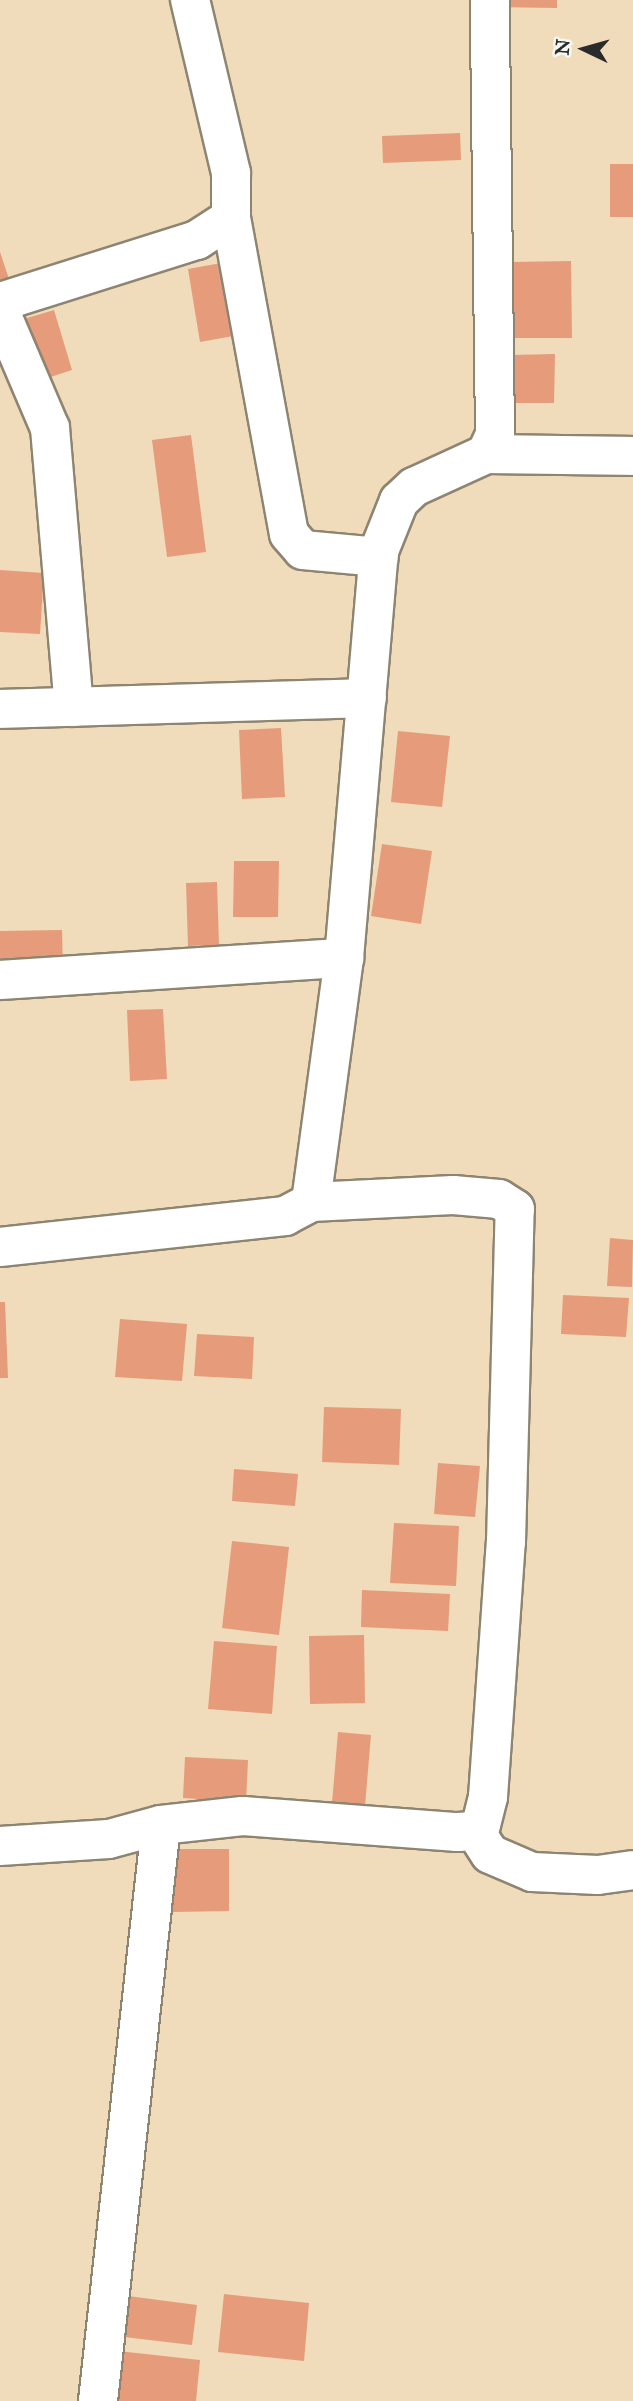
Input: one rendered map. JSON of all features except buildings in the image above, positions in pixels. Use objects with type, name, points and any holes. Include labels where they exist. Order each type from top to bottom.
[{"type":"street","points":[[190,0],[232,173],[231,218],[289,534],[303,550],[379,557]]},
{"type":"street","points":[[486,454],[496,427],[497,331],[490,0]]},
{"type":"street","points":[[0,302],[197,240],[231,218]]},
{"type":"street","points":[[0,311],[50,428],[74,707]]},
{"type":"street","points":[[311,1202],[344,958],[379,557],[389,517],[406,494],[486,454],[633,456]]},
{"type":"street","points":[[0,709],[367,698]]},
{"type":"street","points":[[0,980],[344,958]]},
{"type":"street","points":[[0,1247],[285,1216],[311,1202],[453,1195],[499,1199],[515,1209],[506,1542],[488,1797],[486,1814],[475,1831]]},
{"type":"street","points":[[0,1846],[109,1839],[161,1825],[209,1817],[288,1816],[475,1831]]},
{"type":"street","points":[[98,2401],[161,1825]]},
{"type":"street","points":[[475,1831],[490,1854],[532,1872],[598,1875],[633,1870]]}]
